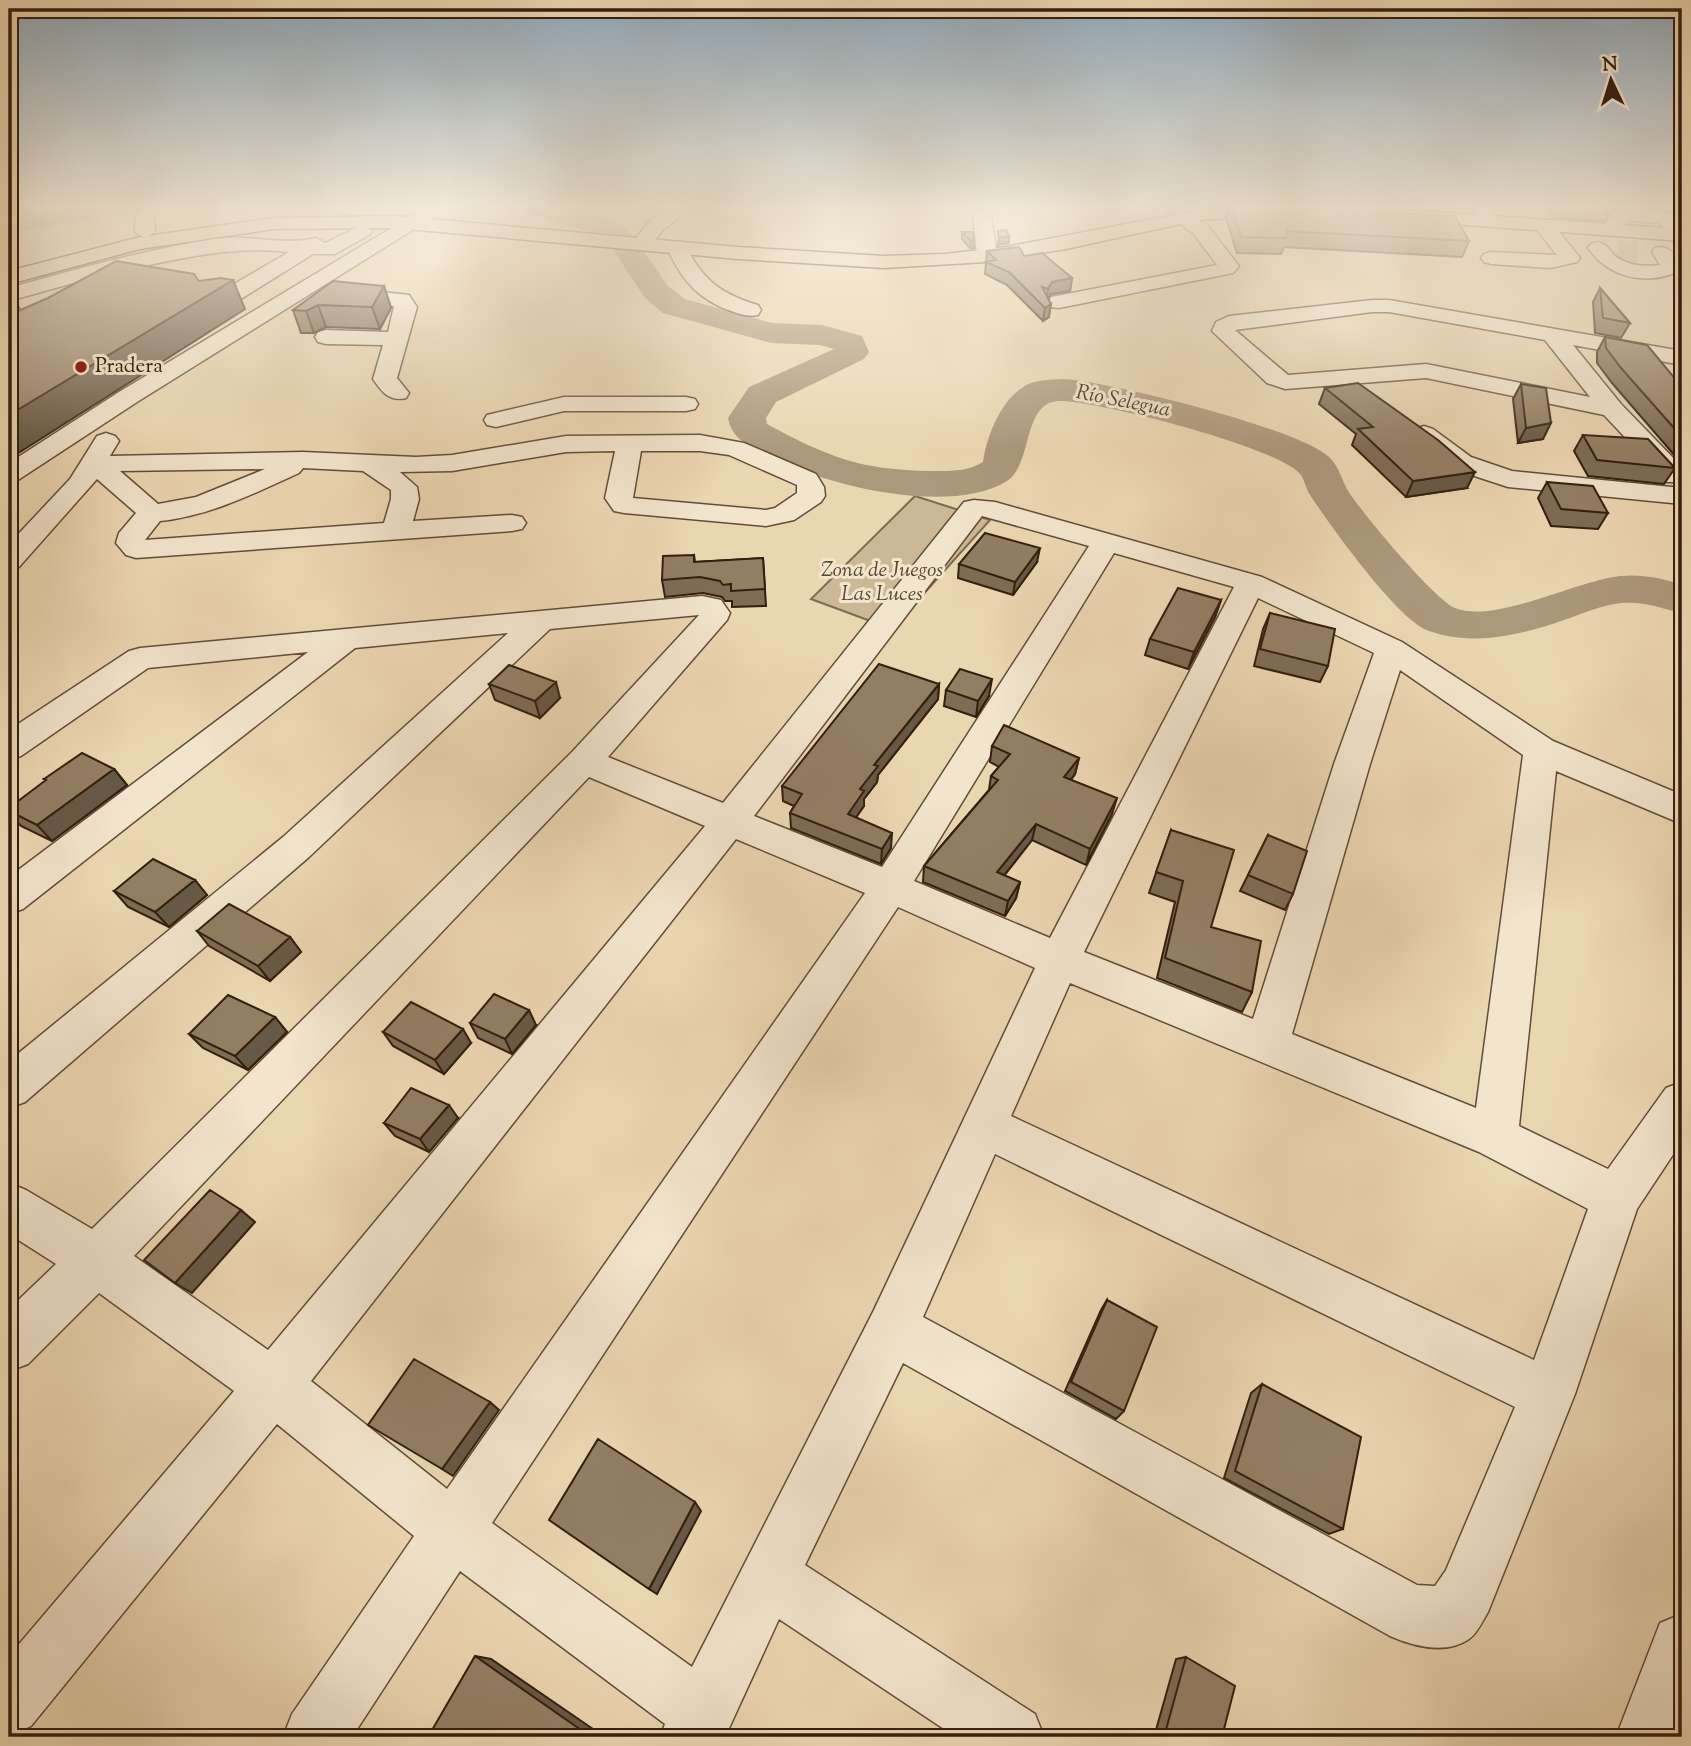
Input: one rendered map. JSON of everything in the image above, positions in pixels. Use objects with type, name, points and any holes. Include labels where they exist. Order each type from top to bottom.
[{"type":"street","points":[[9,295],[35,287]]},
{"type":"street","points":[[86,300],[107,287]]},
{"type":"street","points":[[227,287],[217,293],[220,299],[243,287]]},
{"type":"street","points":[[9,474],[42,446],[304,287]]},
{"type":"street","points":[[702,287],[718,300],[750,310]]},
{"type":"street","points":[[1059,302],[1132,287]]},
{"type":"street","points":[[300,290],[401,300],[406,307],[385,379],[397,393]]},
{"type":"street","points":[[1612,409],[1426,371],[1285,383],[1275,378],[1223,331],[1229,323],[1389,306],[1682,358]]},
{"type":"street","points":[[1553,336],[1612,409],[1682,483]]},
{"type":"street","points":[[326,337],[395,340]]},
{"type":"street","points":[[1345,379],[1377,401]]},
{"type":"street","points":[[9,561],[72,494],[95,464],[140,385]]},
{"type":"street","points":[[496,421],[564,404],[686,404]]},
{"type":"street","points":[[565,444],[583,404]]},
{"type":"street","points":[[1409,422],[1462,463],[1508,479],[1682,496]]},
{"type":"street","points":[[95,464],[303,460],[416,465],[452,463],[565,444],[700,443],[735,448],[807,480],[811,487],[811,496],[784,514],[766,518],[624,505],[620,498],[629,445]]},
{"type":"street","points":[[95,464],[152,513],[172,512],[212,502],[303,460]]},
{"type":"street","points":[[368,462],[404,487],[405,499],[396,531]]},
{"type":"street","points":[[9,1704],[273,1386],[730,821],[974,508],[985,508],[1251,583],[1391,649],[1541,750],[1682,810]]},
{"type":"street","points":[[152,513],[133,533],[130,542],[136,549],[512,523]]},
{"type":"street","points":[[315,1737],[890,887],[1105,543]]},
{"type":"street","points":[[9,1207],[96,1260],[273,1386],[697,1725],[892,1328],[986,1127],[1059,960],[1251,583]]},
{"type":"street","points":[[9,747],[140,659],[702,605],[710,607],[715,613],[712,620],[584,761],[96,1260],[9,1345]]},
{"type":"street","points":[[9,1088],[296,847],[541,620]]},
{"type":"street","points":[[11,893],[346,639]]},
{"type":"street","points":[[1267,1044],[1352,764],[1391,649]]},
{"type":"street","points":[[1494,1137],[1541,750]]},
{"type":"street","points":[[584,761],[1059,960],[1494,1137],[1616,1198]]},
{"type":"street","points":[[892,1328],[1411,1615],[1450,1617],[1467,1591],[1548,1394],[1591,1277],[1616,1198],[1682,1103]]},
{"type":"street","points":[[986,1127],[1548,1394]]},
{"type":"street","points":[[768,1576],[1012,1737]]},
{"type":"street","points":[[1648,1737],[1682,1645]]},
{"type":"green space","name":"Zona de Juegos Las Luces","points":[[915,496],[990,520],[892,629],[811,599]]},
{"type":"building","points":[[67,287],[221,287],[9,415],[9,315]]},
{"type":"building","points":[[324,287],[383,287],[372,307],[318,305],[306,311],[293,310]]},
{"type":"building","points":[[1024,287],[1042,287],[1051,304],[1045,308]]},
{"type":"building","points":[[1600,288],[1630,323],[1603,318]]},
{"type":"building","points":[[1605,337],[1647,345],[1682,387],[1682,437],[1621,368],[1606,348]]},
{"type":"building","points":[[1358,383],[1438,440],[1475,472],[1413,481],[1358,429],[1373,427],[1325,388]]},
{"type":"building","points":[[1521,384],[1546,388],[1551,423],[1526,428]]},
{"type":"building","points":[[1583,435],[1648,439],[1675,468],[1597,460]]},
{"type":"building","points":[[1547,482],[1593,486],[1608,513],[1561,509]]},
{"type":"building","points":[[985,533],[1040,548],[1015,582],[959,564]]},
{"type":"building","points":[[694,555],[694,562],[763,558],[765,589],[731,591],[731,584],[723,585],[720,581],[700,577],[662,580],[663,556]]},
{"type":"building","points":[[1178,588],[1221,600],[1194,652],[1150,639]]},
{"type":"building","points":[[1270,613],[1335,629],[1328,666],[1260,649]]},
{"type":"building","points":[[879,664],[939,684],[874,765],[878,766],[860,789],[864,791],[848,814],[892,833],[882,849],[790,813],[802,794],[782,786]]},
{"type":"building","points":[[509,665],[556,682],[535,701],[489,684]]},
{"type":"building","points":[[960,669],[992,679],[978,701],[946,690]]},
{"type":"building","points":[[1004,725],[1079,758],[1064,777],[1117,798],[1090,849],[1036,824],[997,872],[1020,882],[1008,901],[924,866],[998,780],[991,776],[1010,754],[992,746]]},
{"type":"building","points":[[82,753],[114,769],[37,825],[9,811],[9,808],[46,780],[44,779]]},
{"type":"building","points":[[1171,830],[1234,850],[1211,927],[1261,941],[1252,992],[1165,958],[1183,881],[1156,872]]},
{"type":"building","points":[[1268,835],[1307,851],[1293,894],[1248,875]]},
{"type":"building","points":[[153,859],[195,880],[155,912],[114,891]]},
{"type":"building","points":[[229,904],[290,937],[258,966],[197,931]]},
{"type":"building","points":[[494,994],[529,1010],[505,1039],[470,1023]]},
{"type":"building","points":[[228,995],[275,1017],[235,1056],[189,1034]]},
{"type":"building","points":[[411,1002],[463,1029],[435,1060],[383,1032]]},
{"type":"building","points":[[411,1088],[449,1105],[420,1139],[384,1123]]},
{"type":"building","points":[[210,1190],[241,1210],[175,1283],[144,1260]]},
{"type":"building","points":[[1107,1300],[1157,1327],[1124,1411],[1071,1382]]},
{"type":"building","points":[[414,1359],[490,1402],[442,1469],[368,1425]]},
{"type":"building","points":[[1262,1384],[1361,1437],[1343,1529],[1235,1471]]},
{"type":"building","points":[[598,1439],[695,1502],[649,1589],[549,1520]]},
{"type":"building","points":[[475,1656],[581,1730],[577,1737],[428,1737]]},
{"type":"building","points":[[1186,1657],[1235,1686],[1222,1737],[1164,1737]]},
{"type":"waterway","name":"Río Selegua","points":[[652,287],[674,306],[771,333],[822,335],[850,343],[852,352],[844,358],[762,395],[747,418],[749,430],[818,465],[838,472],[881,481],[907,483],[979,479],[1002,466],[1014,423],[1035,396],[1044,391],[1063,390],[1096,394],[1184,415],[1301,456],[1316,466],[1330,494],[1384,563],[1417,600],[1442,620],[1472,626],[1501,623],[1620,589],[1651,590],[1682,599]]},
{"type":"place","name":"Pradera","points":[[81,367]]}]
